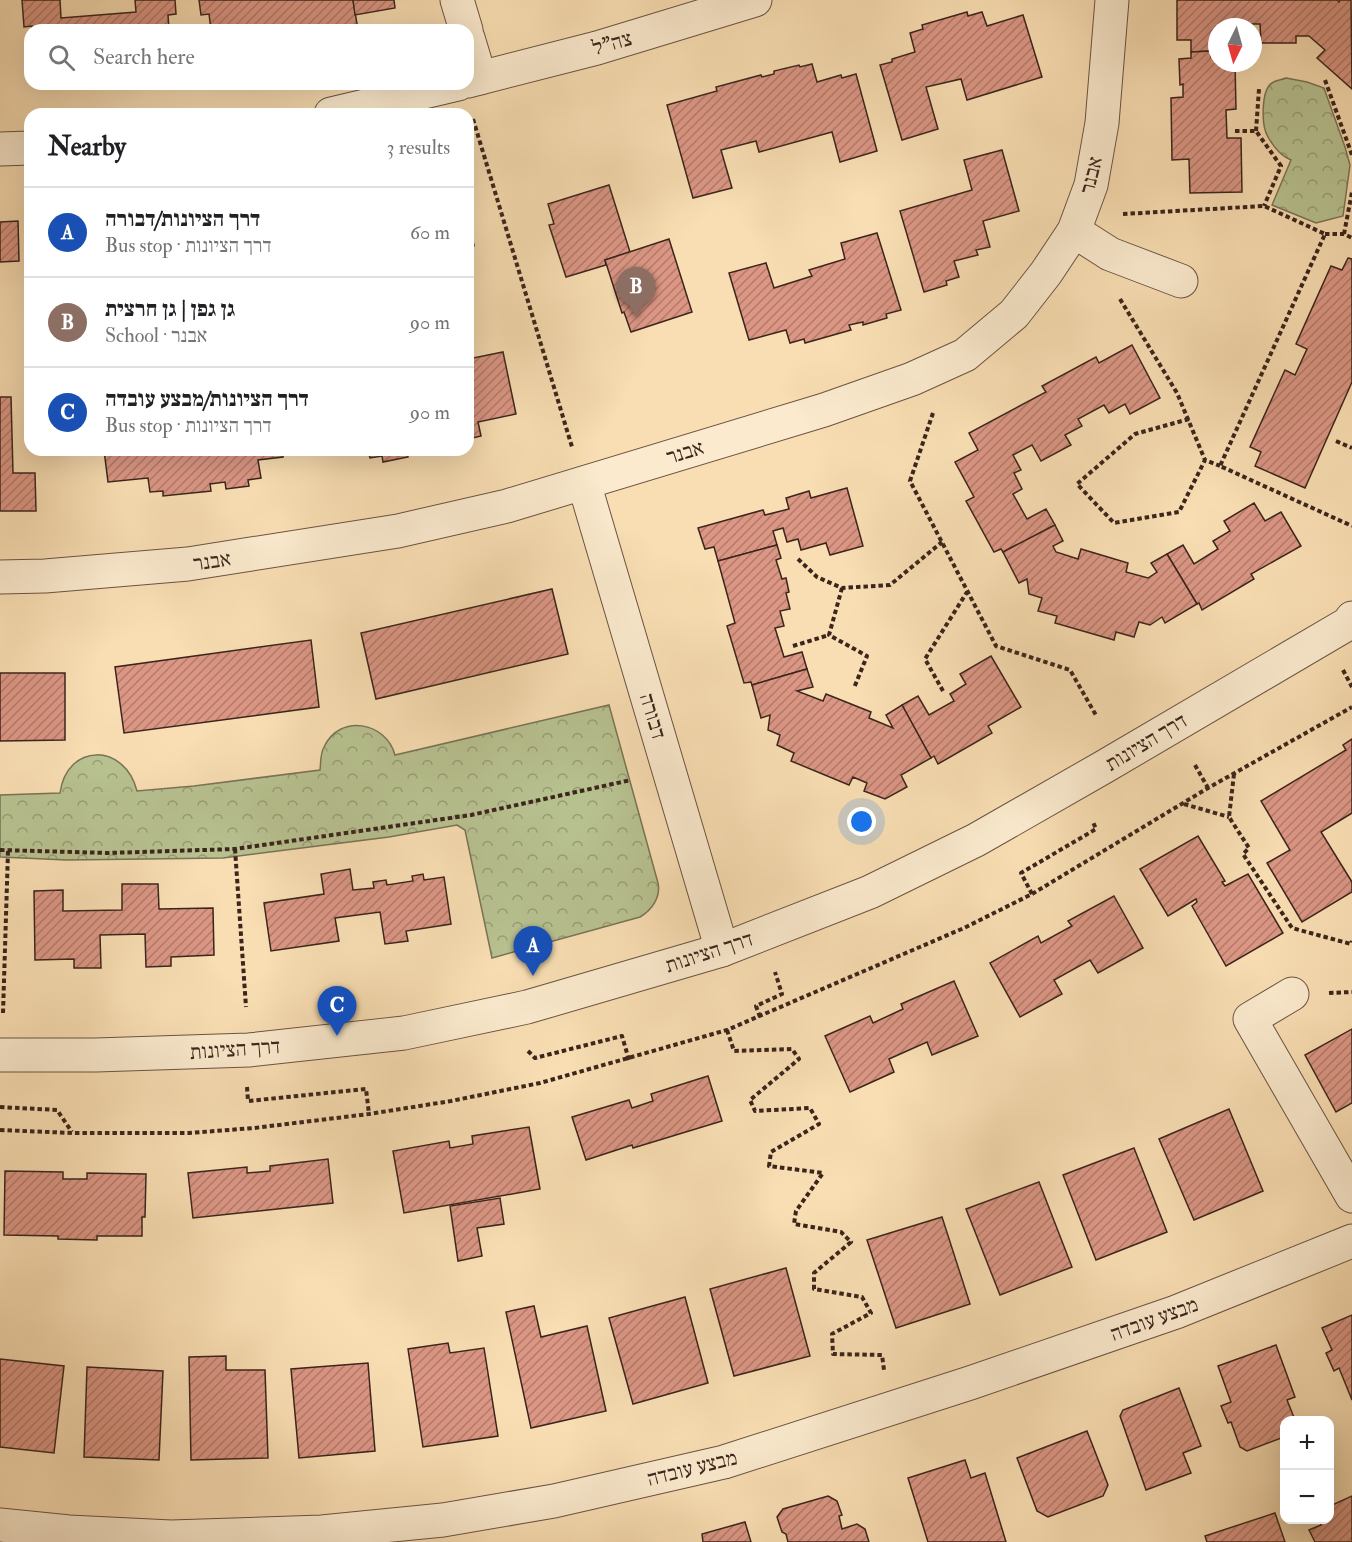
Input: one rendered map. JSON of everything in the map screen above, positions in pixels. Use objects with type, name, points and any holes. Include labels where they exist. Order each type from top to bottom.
[{"type":"street","points":[[457,0],[464,24]]},
{"type":"street","name":"צה\"ל","points":[[474,80],[597,48],[755,0]]},
{"type":"street","name":"אבנר","points":[[0,577],[45,576],[189,564],[398,531],[507,506],[824,410],[912,379],[965,355],[1014,314],[1046,273],[1074,231],[1091,185],[1102,123],[1112,0]]},
{"type":"street","name":"צה\"ל","points":[[356,108],[431,90]]},
{"type":"street","points":[[0,149],[24,148]]},
{"type":"street","points":[[1074,231],[1110,254],[1181,281]]},
{"type":"street","name":"דבורה","points":[[584,483],[722,950]]},
{"type":"street","name":"דרך הציונות","points":[[0,1055],[96,1055],[249,1050],[404,1033],[527,1007],[722,950],[870,892],[976,840],[1351,621]]},
{"type":"street","points":[[1292,994],[1250,1020],[1352,1196]]},
{"type":"street","name":"מבצע עובדה","points":[[0,1524],[70,1537],[322,1532],[443,1520],[554,1501],[724,1462],[970,1383],[1176,1312],[1352,1241]]},
{"type":"path","points":[[1325,80],[1352,155]]},
{"type":"path","points":[[1259,89],[1256,131],[1281,166],[1264,206]]},
{"type":"path","points":[[474,121],[573,451]]},
{"type":"path","points":[[1234,131],[1256,131]]},
{"type":"path","points":[[1344,234],[1352,192]]},
{"type":"path","points":[[1123,214],[1264,206],[1325,234],[1344,234],[1352,238]]},
{"type":"path","points":[[1220,466],[1325,234]]},
{"type":"path","points":[[1114,291],[1177,393],[1189,419],[1204,460],[1179,512],[1114,523],[1077,484],[1135,434],[1189,419]]},
{"type":"path","points":[[933,410],[910,481],[996,646],[1070,670],[1097,717]]},
{"type":"path","points":[[1336,441],[1352,448]]},
{"type":"path","points":[[1204,460],[1352,526]]},
{"type":"path","points":[[798,559],[817,577],[842,588],[890,585],[942,542]]},
{"type":"path","points":[[829,635],[842,588]]},
{"type":"path","points":[[943,691],[925,659],[968,591]]},
{"type":"path","points":[[793,646],[829,635],[867,656],[854,688]]},
{"type":"path","points":[[1339,664],[1352,687]]},
{"type":"path","points":[[0,1130],[72,1133],[189,1133],[369,1114],[451,1101],[540,1083],[629,1060],[727,1030],[964,928],[1032,894],[1208,788],[1352,707]]},
{"type":"path","points":[[1195,765],[1208,788]]},
{"type":"path","points":[[1234,774],[1229,817],[1249,848],[1243,854],[1292,928],[1351,944],[1352,941]]},
{"type":"path","points":[[0,850],[108,853],[234,849],[471,815],[637,778]]},
{"type":"path","points":[[1183,803],[1229,817]]},
{"type":"path","points":[[1032,894],[1021,873],[1096,830],[1093,822]]},
{"type":"path","points":[[234,849],[246,1006]]},
{"type":"path","points":[[3,1013],[8,850]]},
{"type":"path","points":[[760,1017],[756,1006],[782,994],[775,972]]},
{"type":"path","points":[[727,1030],[734,1051],[792,1049],[799,1059],[750,1100],[755,1111],[810,1108],[819,1124],[771,1152],[769,1166],[823,1173],[796,1211],[794,1224],[841,1232],[850,1242],[814,1273],[814,1289],[862,1297],[871,1313],[832,1334],[833,1353],[882,1355],[885,1377]]},
{"type":"path","points":[[528,1051],[535,1059],[622,1036],[629,1060]]},
{"type":"path","points":[[246,1083],[248,1101],[366,1089],[369,1114]]},
{"type":"path","points":[[0,1107],[57,1110],[72,1133]]},
{"type":"green space","points":[[1286,78],[1324,88],[1350,165],[1343,216],[1316,223],[1272,205],[1291,160],[1272,144],[1268,137],[1264,125],[1263,108],[1268,87],[1275,81]]},
{"type":"green space","points":[[609,705],[658,883],[657,898],[652,907],[640,917],[492,958],[465,830],[457,825],[389,837],[223,858],[67,860],[0,857],[0,795],[60,793],[65,776],[73,764],[84,757],[97,755],[109,757],[121,764],[131,775],[137,791],[194,786],[320,770],[321,755],[331,736],[351,726],[373,729],[390,744],[395,755]]},
{"type":"building","points":[[22,0],[60,0],[61,18],[136,12],[135,0],[175,0],[176,14],[168,15],[169,24],[24,24],[24,27]]},
{"type":"building","points":[[199,0],[353,0],[357,24],[210,24],[209,14],[201,15]]},
{"type":"building","points":[[353,0],[394,0],[395,8],[355,15]]},
{"type":"building","points":[[1177,0],[1337,0],[1339,2],[1340,0],[1351,0],[1352,89],[1317,58],[1325,50],[1309,36],[1296,36],[1296,43],[1262,43],[1262,18],[1208,18],[1208,51],[1191,52],[1191,40],[1177,40]]},
{"type":"building","points":[[967,12],[968,16],[982,12],[987,26],[1023,15],[1042,77],[967,100],[961,79],[926,87],[938,129],[902,140],[880,65],[915,52],[910,33],[923,29],[922,25]]},
{"type":"building","points":[[1208,51],[1208,72],[1235,72],[1236,109],[1226,110],[1227,138],[1241,138],[1242,192],[1190,193],[1189,159],[1172,160],[1171,98],[1183,97],[1179,59],[1191,58],[1191,52]]},
{"type":"building","points":[[812,64],[817,82],[841,75],[842,78],[856,74],[877,151],[840,162],[832,132],[759,152],[756,141],[721,150],[732,188],[693,198],[667,105],[717,91],[716,87],[761,75],[762,77],[774,74],[774,71],[799,65],[800,67]]},
{"type":"building","points":[[1002,150],[1019,211],[983,221],[990,247],[976,250],[978,255],[954,261],[959,277],[946,281],[947,285],[924,292],[900,211],[972,190],[964,160]]},
{"type":"building","points":[[609,185],[630,252],[605,260],[606,265],[566,277],[549,225],[554,224],[548,204]]},
{"type":"building","points":[[18,221],[19,261],[0,262],[0,222]]},
{"type":"building","points":[[877,233],[901,310],[886,314],[887,318],[863,325],[863,322],[849,325],[851,330],[805,343],[804,339],[790,343],[786,330],[749,340],[729,273],[766,263],[774,288],[812,276],[809,270],[845,259],[841,243]]},
{"type":"building","points":[[669,239],[692,312],[631,332],[624,312],[622,313],[605,260]]},
{"type":"building","points":[[1348,258],[1352,259],[1352,382],[1305,488],[1255,466],[1261,452],[1250,447],[1285,370],[1295,375],[1307,349],[1296,344],[1331,266],[1342,270]]},
{"type":"building","points":[[1132,345],[1160,398],[1130,414],[1125,404],[1109,413],[1104,405],[1078,419],[1082,426],[1065,435],[1071,445],[1041,461],[1032,445],[1013,455],[1021,470],[1014,473],[1022,489],[1013,494],[1027,519],[1046,509],[1055,525],[1003,552],[1001,549],[994,552],[966,501],[974,497],[955,462],[978,450],[969,433],[1046,392],[1042,386],[1096,357],[1099,363]]},
{"type":"building","points":[[503,352],[516,414],[478,422],[481,436],[474,438],[474,358]]},
{"type":"building","points":[[0,397],[11,397],[13,473],[35,473],[36,511],[0,511]]},
{"type":"building","points":[[105,456],[283,456],[258,460],[261,478],[248,480],[249,486],[226,489],[225,482],[210,484],[211,491],[163,496],[163,491],[150,492],[148,478],[108,482]]},
{"type":"building","points":[[382,456],[408,456],[408,457],[383,462]]},
{"type":"building","points":[[847,488],[863,546],[830,555],[826,543],[801,550],[798,539],[787,542],[783,528],[773,531],[777,545],[718,561],[714,547],[705,549],[698,528],[763,510],[765,515],[789,509],[786,498],[809,491],[811,498]]},
{"type":"building","points":[[1254,503],[1265,521],[1281,512],[1301,546],[1251,574],[1254,579],[1202,610],[1167,554],[1183,545],[1194,564],[1218,549],[1213,541],[1230,531],[1224,521]]},
{"type":"building","points":[[1055,525],[1063,541],[1053,546],[1056,552],[1078,559],[1081,549],[1128,563],[1126,572],[1148,578],[1157,572],[1151,563],[1167,554],[1197,604],[1165,623],[1162,617],[1150,625],[1139,622],[1134,637],[1116,632],[1114,640],[1055,623],[1057,616],[1038,611],[1042,598],[1029,594],[1027,579],[1019,583],[1003,552]]},
{"type":"building","points":[[777,545],[781,558],[776,560],[782,579],[786,578],[789,592],[786,593],[790,609],[780,611],[784,626],[775,628],[784,657],[802,652],[807,669],[752,685],[751,682],[744,683],[727,626],[735,623],[718,561]]},
{"type":"building","points":[[552,589],[568,654],[376,699],[361,633]]},
{"type":"building","points":[[311,640],[319,707],[124,733],[115,667]]},
{"type":"building","points":[[991,656],[1021,707],[988,726],[992,733],[938,764],[934,756],[931,758],[902,705],[918,696],[929,715],[954,701],[950,694],[966,684],[960,674]]},
{"type":"building","points":[[807,669],[813,687],[797,691],[823,701],[826,694],[871,712],[869,718],[893,728],[886,715],[902,705],[931,758],[901,775],[907,787],[885,799],[864,791],[867,783],[853,777],[849,785],[791,761],[794,753],[777,745],[780,735],[768,730],[770,715],[761,718],[752,685]]},
{"type":"building","points":[[0,673],[65,673],[65,740],[0,741]]},
{"type":"building","points":[[1352,739],[1352,813],[1321,832],[1352,882],[1352,892],[1302,922],[1267,863],[1290,850],[1261,801],[1346,750],[1343,745]]},
{"type":"building","points":[[1198,836],[1225,881],[1222,882],[1225,886],[1248,874],[1283,933],[1226,966],[1192,906],[1197,902],[1196,899],[1168,916],[1140,869]]},
{"type":"building","points":[[350,869],[353,890],[374,888],[373,882],[386,880],[387,885],[413,881],[412,876],[423,874],[424,880],[444,877],[451,924],[406,931],[408,941],[385,944],[380,912],[335,918],[339,941],[271,951],[264,903],[324,894],[321,874]]},
{"type":"building","points":[[122,884],[158,884],[159,909],[213,908],[214,955],[171,957],[171,966],[146,967],[145,934],[100,935],[101,968],[74,968],[74,959],[35,960],[34,891],[63,890],[63,911],[122,910]]},
{"type":"building","points":[[1114,896],[1143,948],[1098,973],[1090,960],[1054,980],[1062,994],[1020,1017],[990,963],[1038,936],[1041,943],[1072,926],[1068,921]]},
{"type":"building","points":[[954,981],[978,1036],[932,1055],[927,1042],[889,1059],[894,1072],[850,1092],[825,1036],[870,1016],[873,1023],[903,1009],[901,1004]]},
{"type":"building","points":[[1352,1029],[1352,1103],[1336,1112],[1305,1055]]},
{"type":"building","points":[[708,1076],[722,1121],[586,1160],[572,1117],[629,1100],[632,1108],[653,1101],[651,1094]]},
{"type":"building","points":[[1229,1109],[1263,1191],[1194,1220],[1159,1139]]},
{"type":"building","points":[[529,1127],[540,1189],[404,1213],[393,1151],[449,1141],[450,1148],[473,1144],[472,1136]]},
{"type":"building","points":[[1134,1148],[1167,1232],[1096,1260],[1063,1175]]},
{"type":"building","points":[[328,1159],[333,1203],[193,1218],[188,1173],[247,1167],[247,1173],[270,1171],[270,1166]]},
{"type":"building","points":[[5,1171],[63,1172],[63,1179],[87,1179],[87,1173],[146,1174],[142,1236],[97,1236],[97,1240],[58,1239],[58,1236],[4,1235]]},
{"type":"building","points":[[1039,1182],[1072,1267],[1000,1295],[966,1209]]},
{"type":"building","points":[[500,1198],[504,1224],[477,1228],[482,1256],[458,1261],[450,1206]]},
{"type":"building","points":[[942,1217],[970,1304],[896,1328],[867,1240]]},
{"type":"building","points":[[786,1268],[810,1356],[734,1376],[710,1289]]},
{"type":"building","points":[[685,1297],[708,1383],[633,1404],[609,1318]]},
{"type":"building","points":[[534,1306],[541,1337],[587,1326],[606,1411],[531,1428],[506,1312]]},
{"type":"building","points":[[1352,1315],[1352,1400],[1339,1368],[1334,1371],[1326,1353],[1332,1350],[1322,1328]]},
{"type":"building","points":[[448,1343],[450,1353],[484,1348],[498,1436],[423,1447],[408,1349]]},
{"type":"building","points":[[1276,1345],[1295,1397],[1287,1400],[1293,1416],[1280,1416],[1280,1439],[1247,1451],[1240,1447],[1231,1422],[1228,1423],[1221,1406],[1231,1402],[1218,1366]]},
{"type":"building","points":[[226,1356],[226,1370],[265,1370],[268,1458],[191,1460],[189,1357]]},
{"type":"building","points":[[0,1359],[64,1366],[54,1453],[0,1447]]},
{"type":"building","points":[[368,1363],[375,1451],[299,1458],[291,1369]]},
{"type":"building","points":[[87,1367],[163,1371],[159,1460],[84,1457]]},
{"type":"building","points":[[1179,1388],[1201,1446],[1183,1453],[1191,1473],[1146,1490],[1120,1416],[1123,1410]]},
{"type":"building","points":[[1087,1431],[1108,1485],[1103,1496],[1048,1517],[1037,1511],[1017,1458]]},
{"type":"building","points":[[965,1460],[971,1478],[985,1473],[1006,1542],[928,1542],[908,1478]]},
{"type":"building","points":[[828,1496],[837,1501],[842,1515],[839,1516],[842,1529],[857,1524],[865,1529],[869,1542],[788,1542],[777,1517],[783,1509]]},
{"type":"building","points":[[1352,1496],[1352,1542],[1315,1542],[1309,1530],[1321,1524],[1334,1524],[1334,1504]]},
{"type":"building","points":[[1275,1513],[1285,1542],[1207,1542],[1205,1536]]},
{"type":"building","points":[[745,1522],[751,1542],[703,1542],[702,1534]]},
{"type":"place","name":"גן גפן | גן חרצית","points":[[636,317]]},
{"type":"place","name":"דרך הציונות/דבורה","points":[[533,976]]},
{"type":"place","name":"דרך הציונות/מבצע עובדה","points":[[337,1036]]}]
